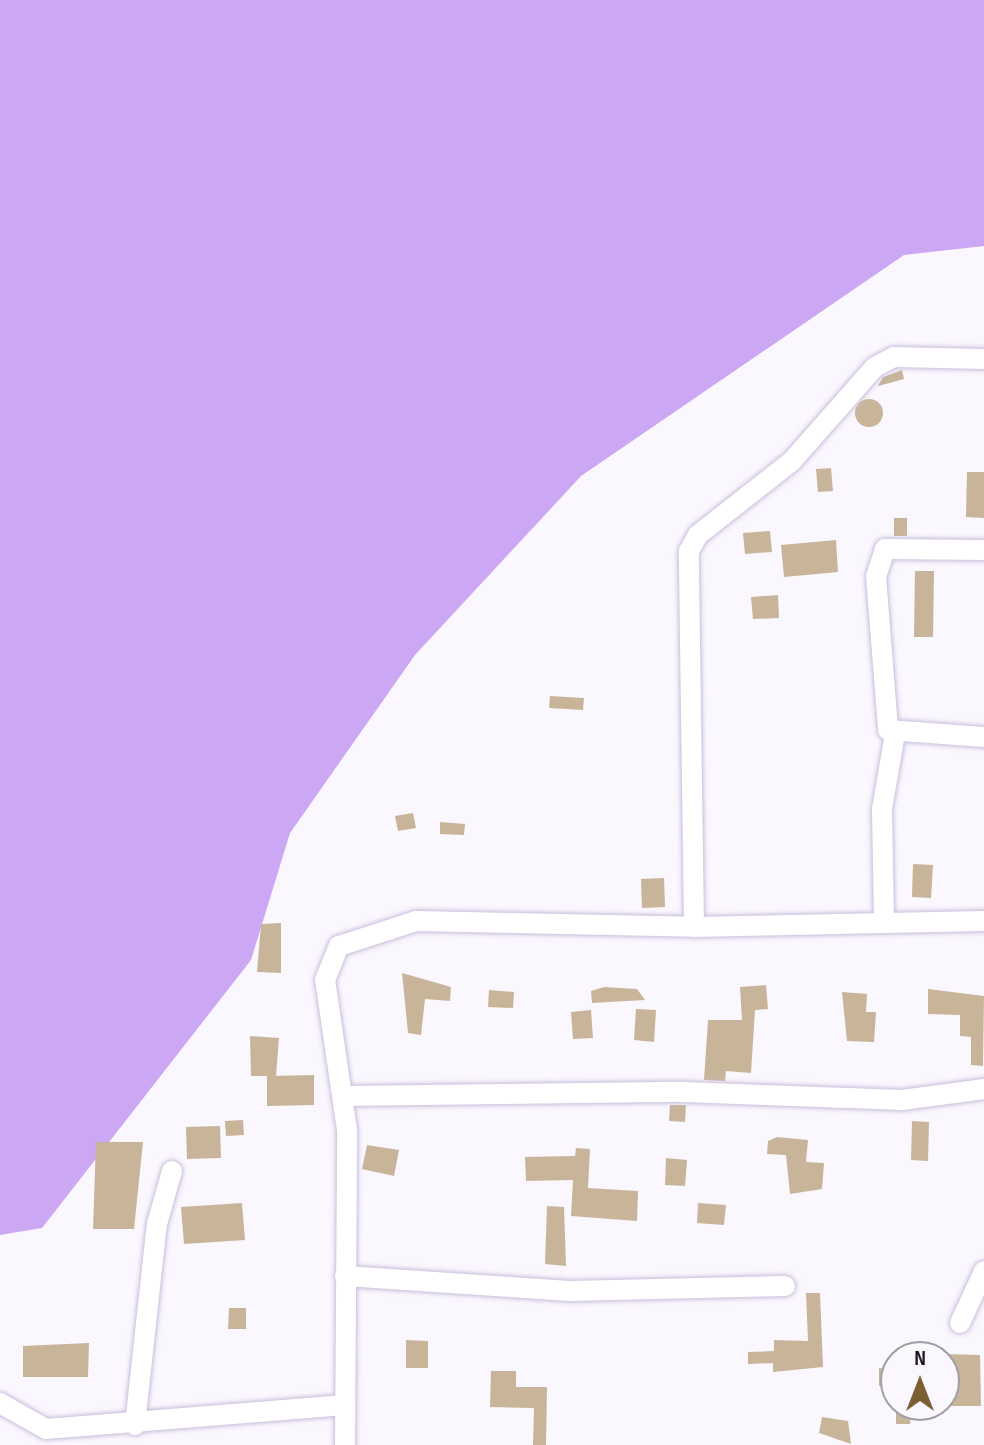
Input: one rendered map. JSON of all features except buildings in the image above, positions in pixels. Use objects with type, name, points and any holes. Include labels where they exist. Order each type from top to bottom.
[{"type":"street","points":[[694,927],[689,551],[698,535],[792,461],[875,367],[894,357],[984,359]]},
{"type":"street","points":[[984,550],[885,549],[876,561],[888,730],[895,734],[984,737]]},
{"type":"street","points":[[884,922],[882,809],[895,734]]},
{"type":"street","points":[[345,1445],[342,1405],[344,1096],[325,980],[329,959],[350,939],[416,921],[694,927],[984,921]]},
{"type":"street","points":[[344,1096],[683,1092],[902,1100],[984,1089]]},
{"type":"street","points":[[135,1425],[157,1224],[172,1171]]},
{"type":"street","points":[[960,1323],[984,1271]]},
{"type":"street","points":[[345,1276],[570,1291],[785,1286]]},
{"type":"street","points":[[0,1403],[46,1429],[135,1425],[342,1405]]},
{"type":"shaded area","points":[[0,0],[984,0],[984,246],[904,255],[581,476],[415,655],[290,833],[251,960],[42,1228],[0,1235]]}]
